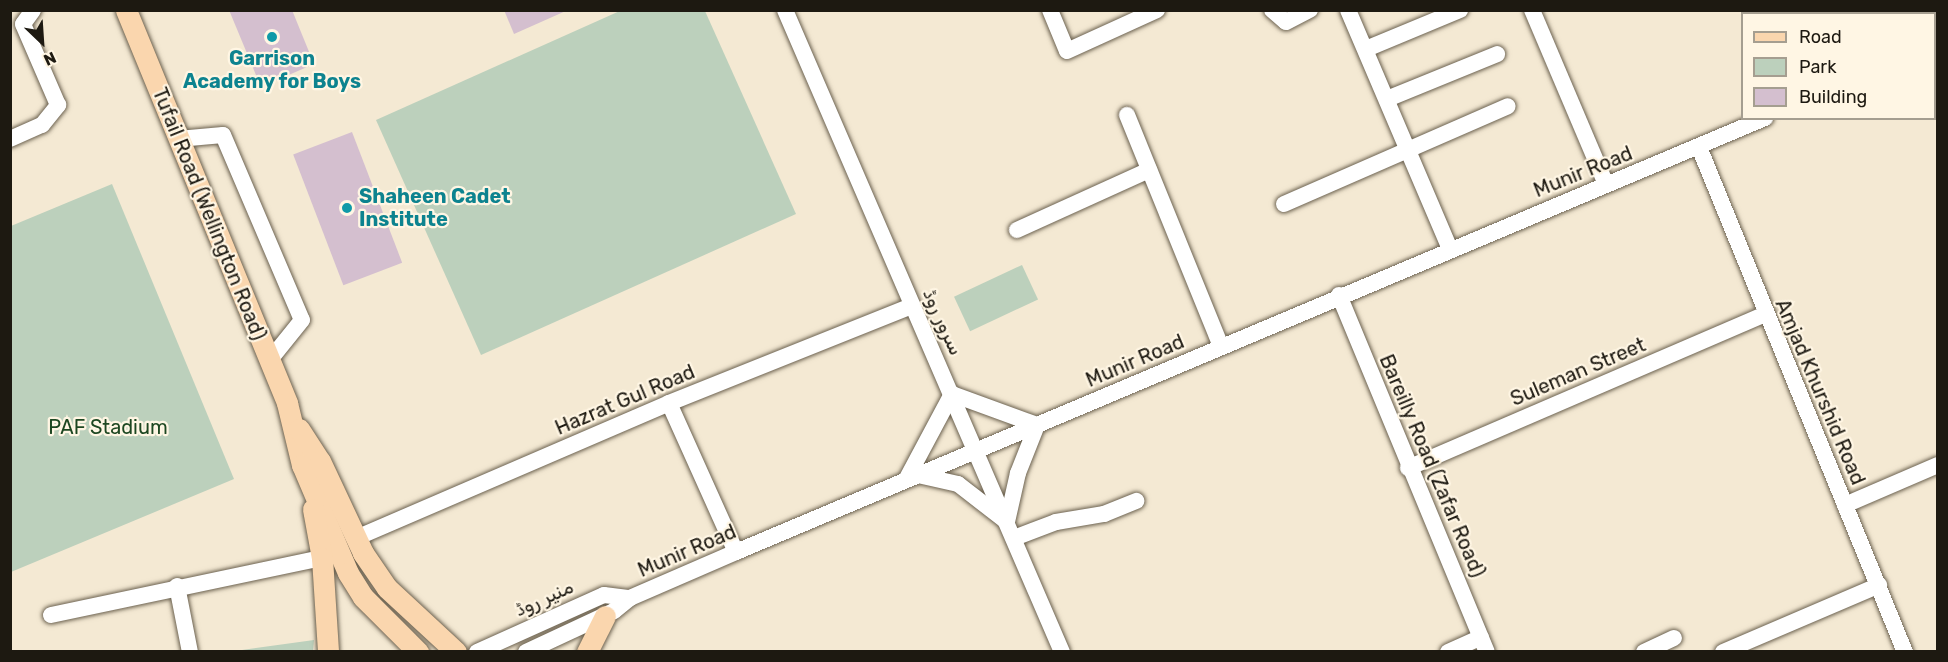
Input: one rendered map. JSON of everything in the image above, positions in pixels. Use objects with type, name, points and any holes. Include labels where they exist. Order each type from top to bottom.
[{"type":"main road","name":"Tufail Road (Wellington Road)","points":[[126,10],[292,418],[312,491],[355,586],[418,651]]},
{"type":"main road","name":"Tufail Road (Wellington Road)","points":[[292,418],[320,461],[356,538],[387,588],[456,651]]},
{"type":"main road","points":[[312,491],[322,558],[328,651]]},
{"type":"main road","points":[[587,651],[605,616]]},
{"type":"street","name":"سرور روڈ","points":[[784,10],[977,450],[1062,651]]},
{"type":"street","points":[[1050,10],[1067,51],[1157,10]]},
{"type":"street","points":[[1272,10],[1286,22],[1310,10]]},
{"type":"street","points":[[1348,10],[1450,249]]},
{"type":"street","points":[[1366,50],[1460,10]]},
{"type":"street","points":[[1532,10],[1606,184]]},
{"type":"street","points":[[10,139],[42,125],[58,105],[22,21]]},
{"type":"street","points":[[1387,99],[1497,54]]},
{"type":"street","points":[[1284,204],[1508,106]]},
{"type":"street","points":[[1127,115],[1221,347]]},
{"type":"street","name":"Munir Road","points":[[526,651],[605,616],[630,598],[736,552],[1339,295],[1760,120]]},
{"type":"street","points":[[178,139],[223,135],[302,320],[269,361]]},
{"type":"street","name":"Amjad Khurshid Road","points":[[1699,147],[1764,315],[1905,651]]},
{"type":"street","points":[[1017,230],[1149,170]]},
{"type":"street","name":"Bareilly Road (Zafar Road)","points":[[1339,295],[1408,468],[1484,644]]},
{"type":"street","name":"Hazrat Gul Road","points":[[356,538],[669,403],[912,306]]},
{"type":"street","name":"Suleman Street","points":[[1408,468],[1764,315]]},
{"type":"street","points":[[952,394],[1037,425],[1018,473],[1008,522],[958,484],[912,478],[952,394]]},
{"type":"street","points":[[669,403],[736,552]]},
{"type":"street","points":[[1845,505],[1938,465]]},
{"type":"street","points":[[1014,538],[1056,522],[1104,514],[1136,501]]},
{"type":"street","points":[[51,615],[177,586],[322,558]]},
{"type":"street","points":[[1723,651],[1879,585]]},
{"type":"street","points":[[177,586],[190,651]]},
{"type":"street","name":"منیر روڈ","points":[[477,651],[604,595],[630,598]]},
{"type":"street","points":[[1644,651],[1674,638]]},
{"type":"street","points":[[1448,651],[1484,644]]},
{"type":"green space","points":[[622,10],[705,11],[796,214],[481,355],[376,120]]},
{"type":"green space","name":"PAF Stadium","points":[[112,184],[234,479],[11,572],[11,226]]},
{"type":"green space","points":[[1022,265],[1038,299],[970,331],[954,297]]},
{"type":"green space","points":[[314,640],[313,651],[235,651]]},
{"type":"building","name":"Garrison Academy for Boys","points":[[229,10],[292,10],[314,64],[261,87]]},
{"type":"building","points":[[504,10],[568,10],[514,34]]},
{"type":"building","name":"Shaheen Cadet Institute","points":[[352,132],[402,263],[343,285],[293,155]]},
{"type":"place","name":"Garrison Academy for Boys","points":[[272,37]]},
{"type":"place","name":"Shaheen Cadet Institute","points":[[347,208]]}]
